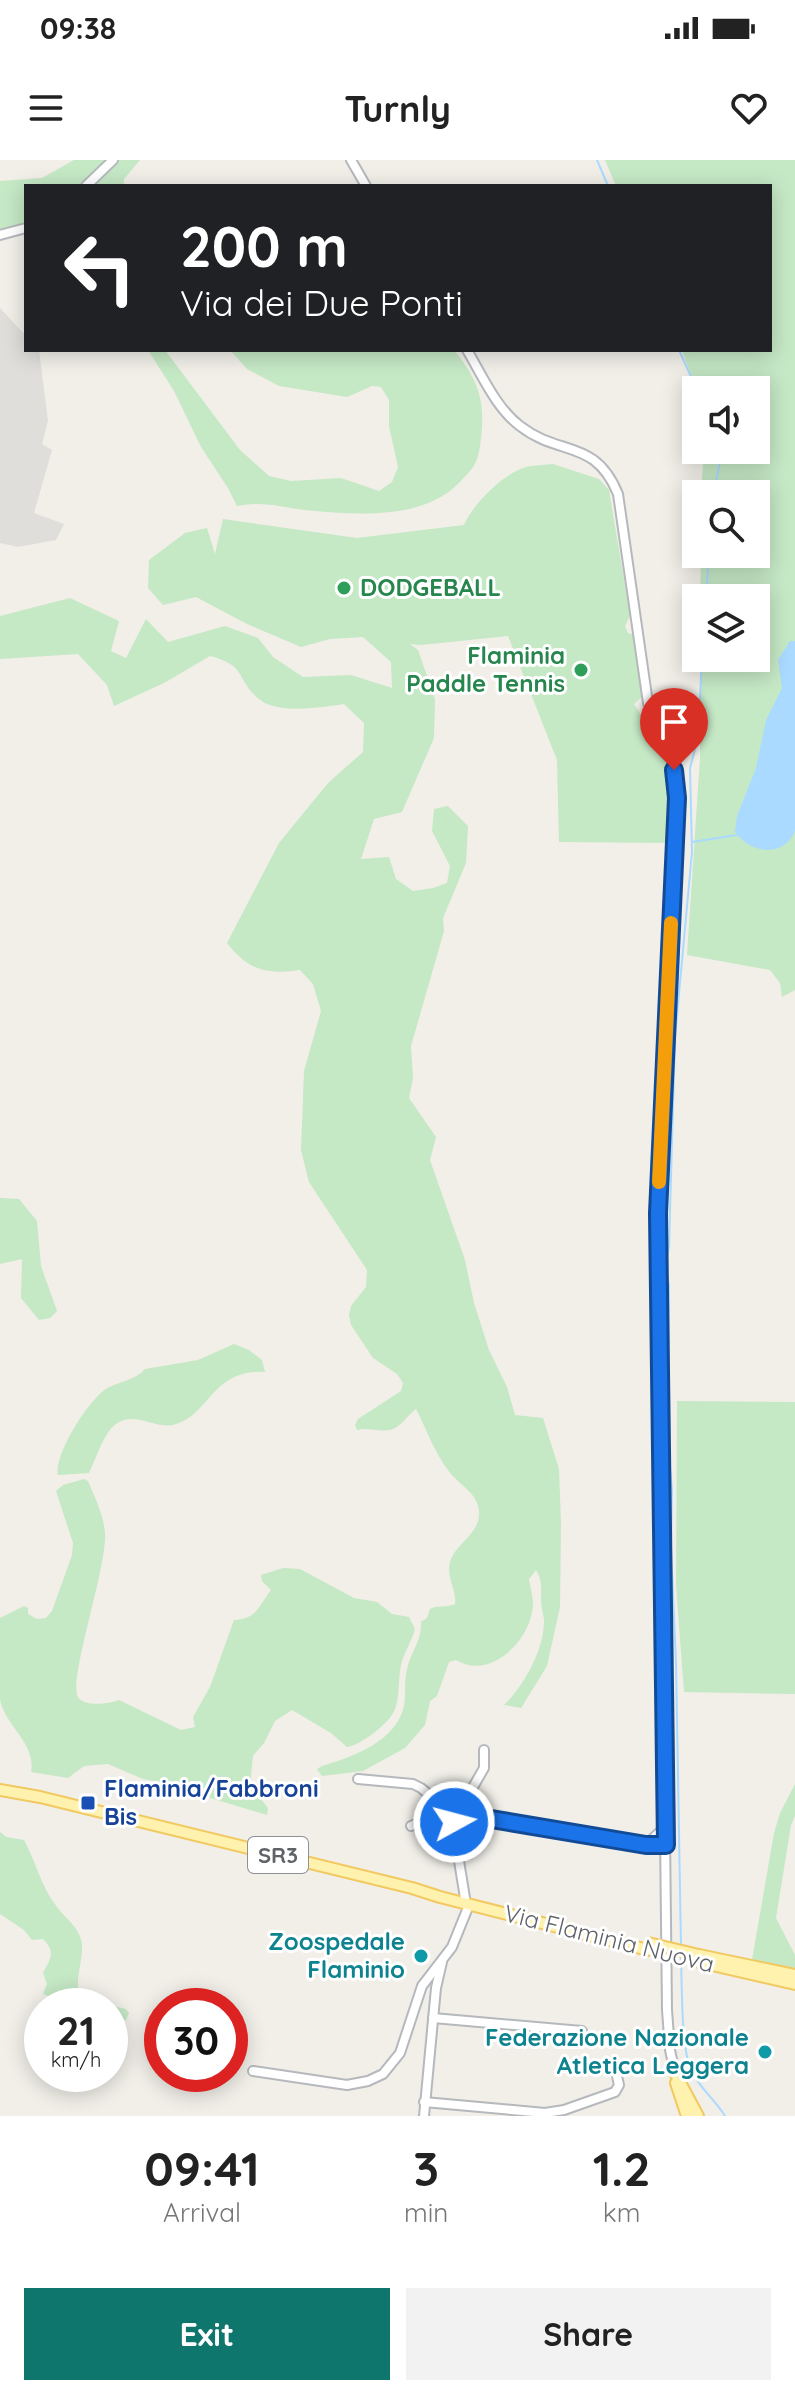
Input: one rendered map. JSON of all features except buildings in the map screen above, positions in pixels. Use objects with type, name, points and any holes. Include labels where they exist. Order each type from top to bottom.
[{"type":"main road","name":"Via Flaminia Nuova","points":[[0,1790],[62,1802],[648,1947],[795,1975]]},
{"type":"main road","name":"Via Flaminia Nuova","points":[[699,1958],[795,1984]]},
{"type":"main road","points":[[675,2073],[700,2116]]},
{"type":"main road","points":[[675,2073],[679,2097],[687,2116]]},
{"type":"street","points":[[88,184],[113,160]]},
{"type":"street","points":[[351,160],[365,184]]},
{"type":"street","points":[[0,235],[24,229]]},
{"type":"street","points":[[468,352],[498,401],[513,419],[532,433],[595,459],[612,479],[618,494],[648,703],[672,761],[676,781],[658,1213],[668,2032],[675,2073]]},
{"type":"street","points":[[253,2071],[342,2084],[359,2083],[380,2076],[398,2057],[422,1986],[443,1961],[460,1932],[467,1901],[454,1814],[484,1768],[484,1750]]},
{"type":"street","points":[[358,1779],[413,1784],[454,1814]]},
{"type":"street","points":[[411,1826],[454,1814],[646,1845],[666,1845]]},
{"type":"street","points":[[646,1845],[666,1826]]},
{"type":"street","points":[[424,2116],[436,1983],[443,1961]]},
{"type":"street","points":[[433,2018],[582,2031]]},
{"type":"street","points":[[424,2102],[554,2112],[617,2091],[619,2085],[614,2063]]},
{"type":"shaded area","points":[[0,308],[24,334],[24,352],[39,352],[48,421],[42,444],[52,450],[34,513],[64,524],[56,540],[18,547],[0,543]]},
{"type":"green space","points":[[74,160],[140,160],[124,179],[124,184],[24,184],[24,224],[0,230],[0,181],[42,178]]},
{"type":"green space","points":[[605,160],[795,160],[795,990],[782,997],[780,983],[770,970],[687,955],[700,758],[700,672],[770,672],[770,584],[700,584],[701,568],[770,568],[770,480],[702,480],[703,464],[770,464],[770,376],[691,376],[683,352],[772,352],[772,184],[615,184]]},
{"type":"green space","points":[[149,352],[166,352],[240,450],[269,476],[291,481],[341,478],[379,491],[392,482],[398,467],[389,426],[389,400],[381,387],[372,386],[347,397],[279,386],[247,369],[232,352],[455,352],[476,384],[482,406],[480,446],[474,466],[460,482],[429,503],[411,508],[353,513],[267,504],[237,506],[201,447],[174,391]]},
{"type":"green space","points":[[553,464],[599,479],[609,490],[630,616],[625,626],[628,633],[635,635],[644,695],[634,704],[641,715],[646,714],[672,782],[670,843],[559,842],[557,760],[508,636],[410,644],[418,650],[435,699],[434,738],[402,812],[374,819],[361,859],[389,857],[396,879],[413,891],[433,888],[447,883],[450,866],[432,831],[434,809],[448,806],[468,826],[466,863],[443,918],[444,931],[411,1046],[413,1078],[409,1098],[436,1137],[430,1160],[465,1260],[489,1350],[507,1387],[515,1415],[543,1418],[559,1469],[560,1607],[547,1666],[521,1708],[504,1705],[526,1677],[541,1642],[544,1619],[541,1581],[536,1570],[529,1579],[533,1601],[531,1618],[517,1643],[507,1653],[482,1665],[469,1665],[456,1660],[449,1662],[437,1696],[430,1701],[425,1725],[405,1748],[363,1771],[322,1776],[317,1769],[371,1746],[399,1719],[404,1706],[407,1669],[420,1635],[421,1622],[427,1618],[430,1609],[455,1604],[450,1562],[475,1528],[479,1515],[476,1501],[443,1463],[416,1409],[390,1430],[357,1430],[355,1425],[358,1419],[401,1391],[403,1383],[397,1374],[373,1358],[351,1325],[351,1306],[366,1287],[367,1270],[309,1182],[301,1150],[304,1071],[321,1011],[313,984],[300,970],[267,971],[250,965],[227,943],[279,843],[328,783],[363,752],[364,723],[344,704],[300,709],[267,704],[252,692],[236,669],[210,656],[166,682],[114,706],[107,685],[78,654],[0,659],[0,616],[70,598],[119,621],[111,651],[126,658],[146,619],[168,642],[225,626],[258,638],[273,657],[303,677],[351,675],[392,688],[391,662],[363,637],[330,639],[301,647],[247,624],[196,597],[163,605],[148,588],[149,560],[185,533],[207,528],[215,554],[223,519],[357,538],[464,525],[482,499],[499,482],[526,467]]},
{"type":"green space","points":[[0,1198],[19,1199],[37,1221],[41,1266],[57,1311],[50,1318],[39,1320],[21,1298],[22,1259],[0,1264]]},
{"type":"green space","points":[[234,1344],[262,1360],[265,1372],[234,1377],[213,1393],[197,1411],[176,1424],[124,1420],[116,1424],[104,1439],[89,1473],[58,1475],[61,1455],[74,1429],[106,1389],[137,1376],[145,1369],[198,1360]]},
{"type":"green space","points":[[677,1401],[795,1402],[795,1694],[684,1692],[676,1585]]},
{"type":"green space","points":[[84,1479],[88,1481],[99,1507],[105,1534],[78,1669],[76,1687],[81,1700],[97,1704],[119,1700],[181,1730],[195,1727],[193,1717],[210,1687],[234,1620],[252,1615],[271,1590],[262,1581],[261,1575],[283,1568],[300,1569],[354,1598],[377,1602],[392,1614],[409,1617],[415,1629],[401,1665],[398,1699],[392,1714],[367,1738],[347,1747],[331,1733],[292,1710],[275,1721],[253,1756],[250,1785],[268,1808],[267,1815],[194,1793],[187,1787],[143,1779],[108,1764],[84,1766],[68,1778],[31,1772],[29,1752],[7,1717],[0,1699],[0,1618],[24,1606],[28,1608],[28,1614],[37,1619],[46,1618],[52,1611],[72,1555],[73,1543],[56,1491],[63,1485]]},
{"type":"green space","points":[[795,1784],[795,1816],[776,1918],[795,1955],[795,1968],[752,1960],[774,1833]]},
{"type":"green space","points":[[0,1832],[6,1837],[24,1840],[51,1899],[79,1933],[82,1949],[78,1988],[45,1988],[43,1973],[50,1959],[50,1948],[43,1939],[32,1940],[24,1930],[0,1914]]},
{"type":"water","points":[[790,641],[795,641],[795,831],[783,846],[767,850],[750,845],[735,832],[737,816],[756,768],[766,720],[782,688],[778,660]]},
{"type":"waterway","points":[[597,160],[607,184]]},
{"type":"waterway","points":[[680,352],[691,376]]},
{"type":"waterway","points":[[717,480],[719,464]]},
{"type":"waterway","points":[[707,584],[708,568]]},
{"type":"waterway","points":[[681,1946],[672,1489],[668,1447],[669,1285],[665,1266],[669,1247],[675,1037],[692,852],[690,768],[698,738],[701,672]]},
{"type":"waterway","points":[[692,842],[737,835]]},
{"type":"waterway","points":[[681,1956],[688,2060],[698,2082],[725,2116]]},
{"type":"slow traffic","points":[[659,1182],[671,923]]},
{"type":"place","name":"DODGEBALL","points":[[344,588]]},
{"type":"place","name":"Flaminia Paddle Tennis","points":[[581,670]]},
{"type":"place","name":"Flaminia/Fabbroni Bis","points":[[88,1803]]},
{"type":"place","name":"Zoospedale Flaminio","points":[[421,1956]]},
{"type":"place","name":"Federazione Nazionale Atletica Leggera","points":[[765,2052]]},
{"type":"route","points":[[454,1822],[455,1816],[467,1815],[646,1845],[666,1845],[658,1213],[677,798],[674,770]]}]
